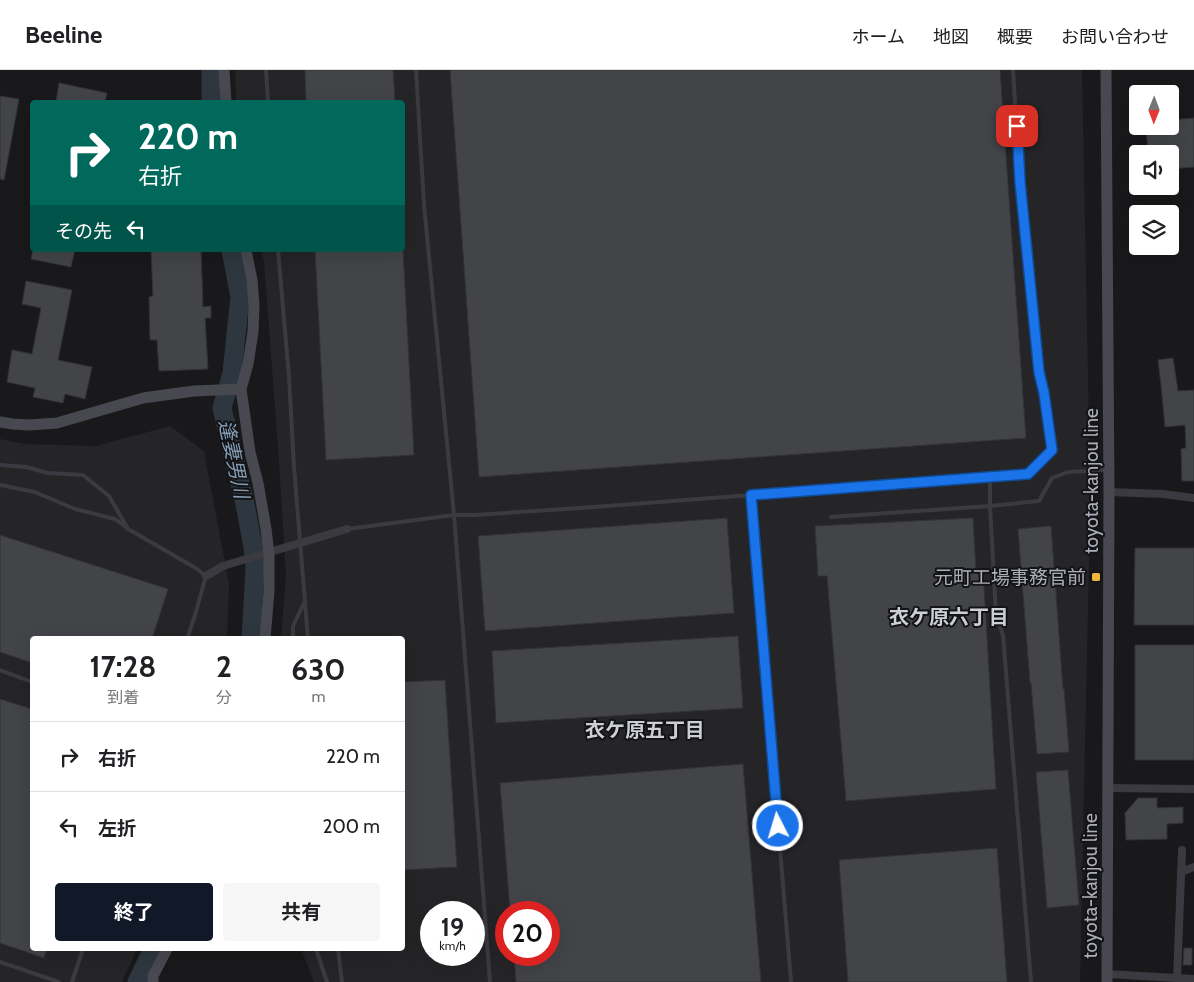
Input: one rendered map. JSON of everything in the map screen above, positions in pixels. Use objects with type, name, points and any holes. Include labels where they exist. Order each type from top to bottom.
[{"type":"main road","points":[[224,70],[226,100]]},
{"type":"main road","name":"toyota-kanjou line","points":[[1106,70],[1109,492],[1107,978]]},
{"type":"main road","points":[[246,252],[252,280],[254,323],[249,356],[237,389],[258,483],[269,555],[269,591],[265,636]]},
{"type":"main road","points":[[0,422],[29,425],[57,423],[144,398],[186,392],[237,389]]},
{"type":"main road","points":[[153,982],[153,976],[166,951]]},
{"type":"street","points":[[1109,492],[1163,494],[1194,498]]},
{"type":"street","points":[[206,576],[223,566],[347,529]]},
{"type":"street","points":[[1107,788],[1194,789]]},
{"type":"street","points":[[1177,978],[1182,850]]},
{"type":"street","points":[[1181,872],[1194,867]]},
{"type":"street","points":[[1107,978],[1194,979]]},
{"type":"lane","points":[[266,70],[268,100]]},
{"type":"lane","points":[[416,70],[424,205],[454,514],[490,982]]},
{"type":"lane","points":[[347,529],[454,514],[485,514],[1028,474],[1052,450],[1039,372],[1020,182],[1013,70]]},
{"type":"lane","points":[[278,252],[308,636]]},
{"type":"lane","points":[[0,465],[26,467],[48,473],[82,475],[109,496],[128,529]]},
{"type":"lane","points":[[831,516],[1039,501],[1052,478],[1068,472],[1108,470]]},
{"type":"lane","points":[[990,477],[996,616],[1003,635],[1031,982]]},
{"type":"lane","points":[[0,485],[35,492],[74,509],[115,519],[128,529],[194,567],[206,576],[189,636]]},
{"type":"lane","points":[[751,495],[791,982]]},
{"type":"lane","points":[[293,636],[293,626],[305,601]]},
{"type":"lane","points":[[0,670],[30,681]]},
{"type":"lane","points":[[72,982],[82,951]]},
{"type":"lane","points":[[317,951],[327,982]]},
{"type":"lane","points":[[338,951],[342,982]]},
{"type":"lane","points":[[0,962],[59,982]]},
{"type":"shaded area","points":[[235,70],[1082,70],[1089,430],[1089,559],[1080,982],[314,982],[302,951],[405,951],[405,636],[281,636],[286,575],[264,261],[262,252],[405,252],[405,100],[236,100]]},
{"type":"shaded area","points":[[170,426],[204,451],[229,584],[227,636],[30,636],[30,951],[136,951],[122,982],[0,982],[0,439],[25,444],[96,446]]},
{"type":"building","points":[[305,70],[393,70],[395,100],[306,100]]},
{"type":"building","points":[[450,70],[1000,70],[1026,438],[479,477]]},
{"type":"building","points":[[59,83],[107,93],[105,100],[56,100]]},
{"type":"building","points":[[0,96],[19,99],[4,180],[0,179]]},
{"type":"building","points":[[1194,118],[1194,167],[1179,168],[1179,145],[1147,145],[1147,135],[1179,135],[1179,119]]},
{"type":"building","points":[[33,252],[75,252],[71,267],[31,259]]},
{"type":"building","points":[[151,252],[201,252],[203,307],[211,306],[211,318],[205,318],[208,369],[159,371],[157,340],[150,340],[149,297],[153,296]]},
{"type":"building","points":[[315,252],[403,252],[414,455],[326,460]]},
{"type":"building","points":[[26,281],[72,290],[58,360],[92,367],[85,399],[65,394],[63,403],[33,397],[35,388],[7,382],[12,350],[32,354],[41,308],[22,304]]},
{"type":"building","points":[[1173,358],[1178,391],[1194,390],[1194,481],[1182,481],[1181,449],[1186,448],[1185,425],[1165,427],[1158,360]]},
{"type":"building","points":[[727,518],[734,613],[485,631],[478,536]]},
{"type":"building","points":[[973,518],[976,571],[983,570],[996,789],[846,801],[827,576],[818,576],[815,526]]},
{"type":"building","points":[[1051,526],[1069,752],[1037,754],[1018,529]]},
{"type":"building","points":[[0,535],[168,589],[153,636],[30,636],[30,662],[0,652]]},
{"type":"building","points":[[1135,548],[1194,548],[1194,625],[1134,625]]},
{"type":"building","points":[[738,636],[743,708],[496,723],[492,651]]},
{"type":"building","points":[[1135,645],[1194,645],[1194,760],[1135,760]]},
{"type":"building","points":[[445,680],[457,867],[405,870],[405,682]]},
{"type":"building","points":[[0,699],[30,708],[30,951],[46,951],[44,958],[0,943]]},
{"type":"building","points":[[743,764],[761,982],[516,982],[515,966],[560,966],[560,901],[509,901],[500,783]]},
{"type":"building","points":[[1068,770],[1079,905],[1047,908],[1036,772]]},
{"type":"building","points":[[1138,798],[1157,798],[1157,808],[1183,807],[1183,823],[1167,824],[1167,839],[1126,840],[1125,813]]},
{"type":"building","points":[[997,848],[1007,982],[848,982],[839,860]]},
{"type":"building","points":[[1184,948],[1192,948],[1192,965],[1183,965]]},
{"type":"waterway","name":"逢妻男川","points":[[211,70],[211,100]]},
{"type":"waterway","name":"逢妻男川","points":[[231,252],[240,297],[232,373],[222,408],[245,504],[253,547],[255,568],[251,636]]},
{"type":"waterway","name":"逢妻男川","points":[[137,982],[152,951]]},
{"type":"place","name":"元町工場事務官前","points":[[1096,577]]},
{"type":"district","name":"衣ケ原六丁目","points":[[949,617]]},
{"type":"district","name":"衣ケ原五丁目","points":[[645,730]]},
{"type":"route","points":[[778,826],[751,495],[1028,474],[1052,450],[1039,372],[1020,182],[1017,126]]}]
